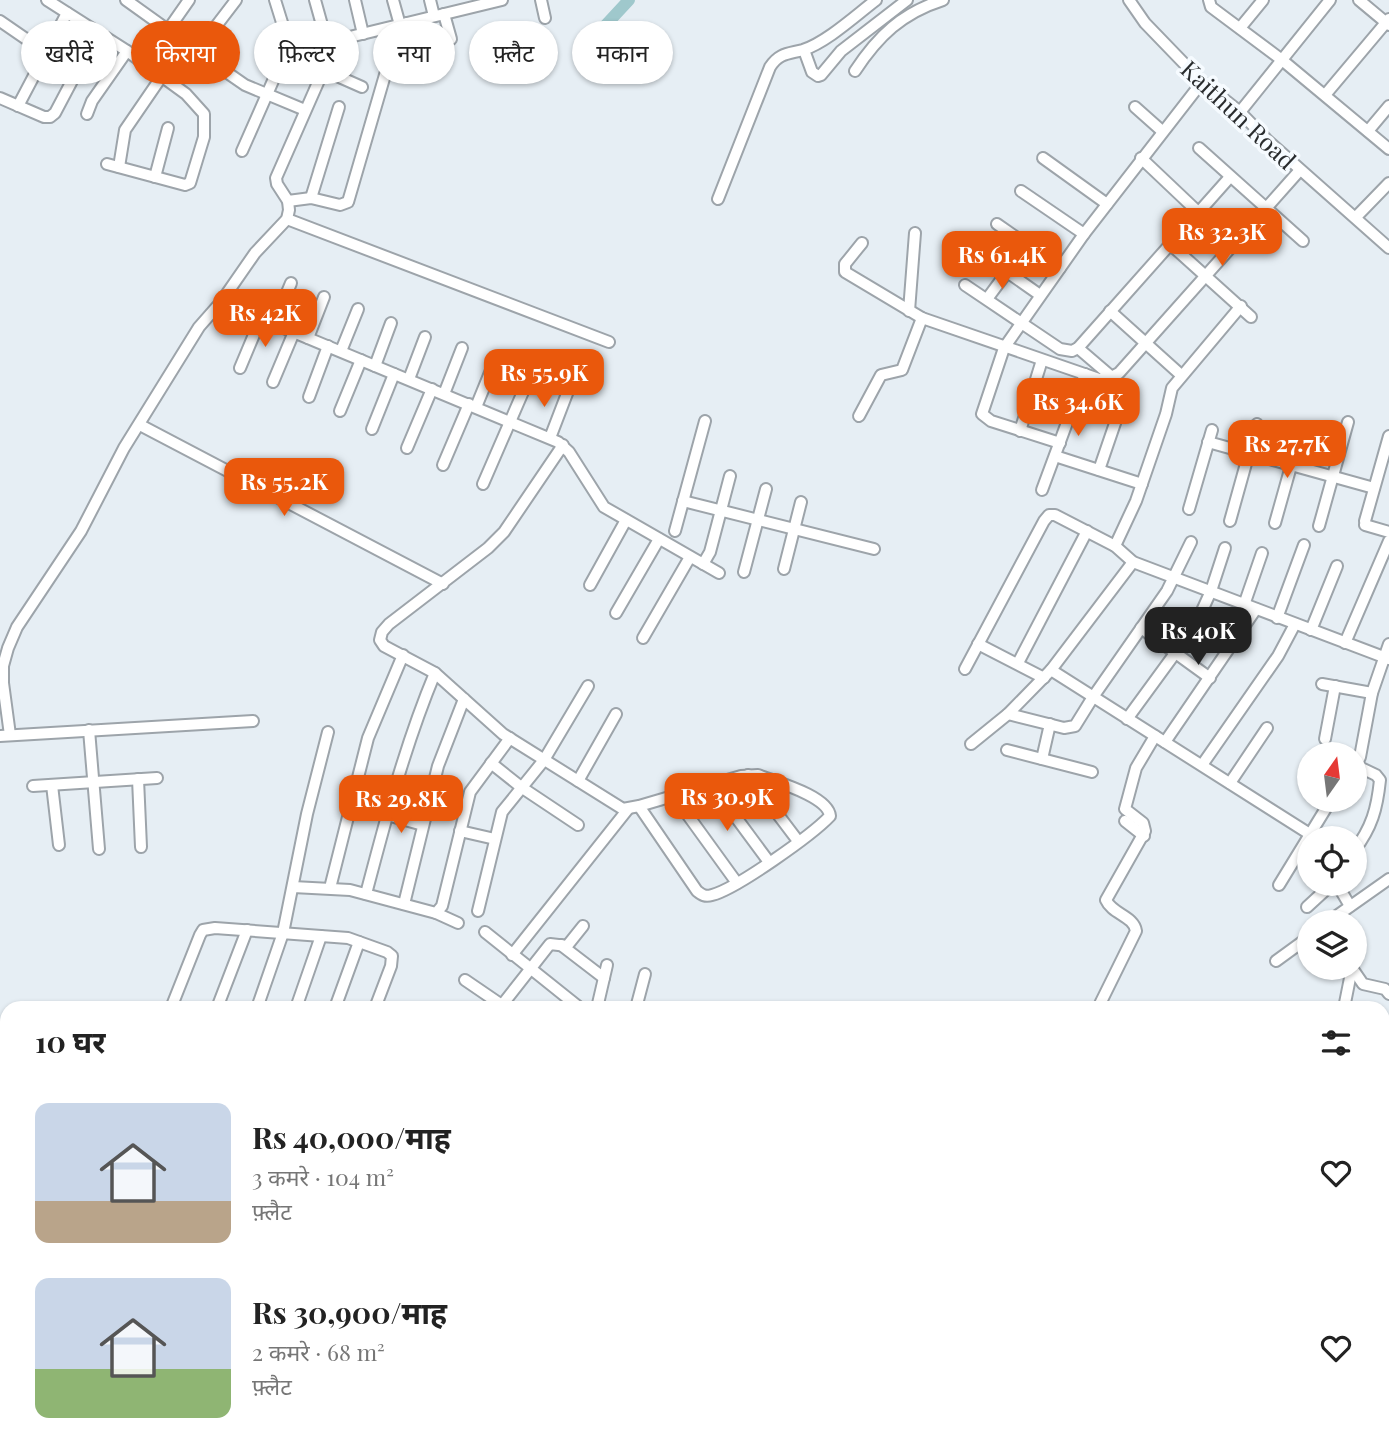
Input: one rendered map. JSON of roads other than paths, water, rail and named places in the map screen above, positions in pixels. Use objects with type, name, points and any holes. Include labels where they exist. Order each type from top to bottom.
[{"type":"street","points":[[47,0],[65,7],[84,21]]},
{"type":"street","points":[[126,0],[141,4],[159,21]]},
{"type":"street","points":[[174,21],[189,0]]},
{"type":"street","points":[[220,21],[236,0]]},
{"type":"street","points":[[275,0],[282,21]]},
{"type":"street","points":[[315,0],[321,21]]},
{"type":"street","points":[[355,0],[363,34]]},
{"type":"street","points":[[393,0],[402,21]]},
{"type":"street","points":[[430,0],[442,21]]},
{"type":"street","points":[[415,21],[469,4],[502,0]]},
{"type":"street","points":[[541,0],[545,18]]},
{"type":"street","points":[[718,199],[770,67],[782,54],[804,50],[820,42],[876,0]]},
{"type":"street","points":[[804,50],[812,72],[821,75],[841,51],[907,0]]},
{"type":"street","points":[[855,71],[882,34],[924,7],[943,0]]},
{"type":"street","name":"Kaithun Road","points":[[1129,0],[1145,23],[1202,82],[1240,112],[1300,170],[1389,248]]},
{"type":"street","points":[[1209,0],[1211,7],[1282,60],[1389,149]]},
{"type":"street","points":[[1240,28],[1263,0]]},
{"type":"street","points":[[1240,112],[1330,0]]},
{"type":"street","points":[[1325,95],[1388,22],[1359,0]]},
{"type":"street","points":[[0,21],[21,35]]},
{"type":"street","points":[[359,35],[373,32]]},
{"type":"street","points":[[117,45],[131,54]]},
{"type":"street","points":[[87,114],[92,101],[127,51]]},
{"type":"street","points":[[253,721],[5,735],[3,666],[17,627],[81,531],[109,474],[200,327],[255,253],[287,219],[288,201],[276,178],[324,72],[362,87]]},
{"type":"street","points":[[240,80],[305,110]]},
{"type":"street","points":[[1060,443],[991,421],[982,414],[1004,348],[1084,234],[1202,82]]},
{"type":"street","points":[[18,106],[29,84]]},
{"type":"street","points":[[0,99],[50,117],[55,113],[70,84]]},
{"type":"street","points":[[119,167],[125,130],[156,84]]},
{"type":"street","points":[[107,164],[186,185],[190,183],[206,124],[199,106],[173,84]]},
{"type":"street","points":[[242,151],[271,84]]},
{"type":"street","points":[[288,201],[311,198],[340,205],[348,202],[382,84]]},
{"type":"street","points":[[1368,131],[1389,106]]},
{"type":"street","points":[[311,198],[339,107]]},
{"type":"street","points":[[1135,107],[1162,131]]},
{"type":"street","points":[[155,177],[168,128]]},
{"type":"street","points":[[1199,148],[1303,241]]},
{"type":"street","points":[[1043,158],[1107,204]]},
{"type":"street","points":[[1141,158],[1198,212]]},
{"type":"street","points":[[862,243],[845,264],[845,272],[922,318],[1100,379],[1113,378],[1300,170]]},
{"type":"street","points":[[965,285],[1059,349],[1067,352],[1078,348],[1230,177]]},
{"type":"street","points":[[1356,217],[1389,183]]},
{"type":"street","points":[[1021,191],[1084,234]]},
{"type":"street","points":[[287,219],[610,342]]},
{"type":"street","points":[[997,224],[1059,268]]},
{"type":"street","points":[[909,311],[915,233]]},
{"type":"street","points":[[1170,244],[1251,317]]},
{"type":"street","points":[[982,255],[1040,295]]},
{"type":"street","points":[[987,299],[1007,272]]},
{"type":"street","points":[[274,324],[291,283]]},
{"type":"street","points":[[308,338],[324,297]]},
{"type":"street","points":[[221,302],[563,445],[604,507],[719,573]]},
{"type":"street","points":[[1115,546],[1142,484],[1166,414],[1170,394],[1181,375],[1241,306]]},
{"type":"street","points":[[341,351],[358,310]]},
{"type":"street","points":[[1110,311],[1181,375]]},
{"type":"street","points":[[240,368],[261,318]]},
{"type":"street","points":[[859,416],[881,375],[902,370],[922,318]]},
{"type":"street","points":[[375,366],[391,323]]},
{"type":"street","points":[[274,382],[294,332]]},
{"type":"street","points":[[409,380],[425,337]]},
{"type":"street","points":[[309,397],[328,346]]},
{"type":"street","points":[[444,394],[462,348]]},
{"type":"street","points":[[1078,348],[1113,378],[1125,394],[1099,470]]},
{"type":"street","points":[[340,411],[361,360]]},
{"type":"street","points":[[1020,430],[1042,360]]},
{"type":"street","points":[[443,465],[494,363]]},
{"type":"street","points":[[372,429],[394,373]]},
{"type":"street","points":[[1042,490],[1085,374]]},
{"type":"street","points":[[483,484],[529,378]]},
{"type":"street","points":[[407,448],[432,389]]},
{"type":"street","points":[[550,438],[568,391]]},
{"type":"street","points":[[675,531],[705,421]]},
{"type":"street","points":[[1320,526],[1348,422]]},
{"type":"street","points":[[1230,521],[1257,424]]},
{"type":"street","points":[[140,425],[443,584]]},
{"type":"street","points":[[1275,523],[1302,427]]},
{"type":"street","points":[[1189,509],[1212,430]]},
{"type":"street","points":[[1388,441],[1365,523],[1389,532]]},
{"type":"street","points":[[1208,442],[1374,488]]},
{"type":"street","points":[[563,445],[503,532],[488,548],[389,624],[382,632],[380,640],[384,646],[435,673],[510,738],[617,806],[634,808],[748,775],[758,775],[814,798],[830,811],[827,820],[769,862],[711,896],[701,894],[634,808]]},
{"type":"street","points":[[1055,456],[1142,484]]},
{"type":"street","points":[[703,564],[710,552],[730,476]]},
{"type":"street","points":[[744,572],[766,489]]},
{"type":"street","points":[[683,500],[874,550]]},
{"type":"street","points":[[784,569],[801,502]]},
{"type":"street","points":[[965,669],[1049,515],[1060,516],[1115,546],[1133,562],[1386,658]]},
{"type":"street","points":[[590,585],[626,520]]},
{"type":"street","points":[[1018,663],[1087,531]]},
{"type":"street","points":[[616,613],[659,539]]},
{"type":"street","points":[[1345,643],[1389,541]]},
{"type":"street","points":[[1008,714],[1069,729],[1076,726],[1175,577],[1191,542]]},
{"type":"street","points":[[1277,618],[1304,545]]},
{"type":"street","points":[[1127,719],[1195,626],[1211,592],[1225,548]]},
{"type":"street","points":[[1244,605],[1262,553]]},
{"type":"street","points":[[643,638],[690,557]]},
{"type":"street","points":[[971,744],[1008,714],[1048,674],[1133,562]]},
{"type":"street","points":[[1311,630],[1337,566]]},
{"type":"street","points":[[1102,1001],[1136,931],[1134,923],[1109,906],[1108,895],[1145,831],[1143,823],[1125,808],[1136,768],[1210,678],[1256,609]]},
{"type":"street","points":[[1202,765],[1278,656],[1295,624]]},
{"type":"street","points":[[1141,628],[1210,678]]},
{"type":"street","points":[[978,644],[1093,697],[1297,826]]},
{"type":"street","points":[[1362,742],[1372,693],[1389,645]]},
{"type":"street","points":[[330,888],[368,738],[403,655]]},
{"type":"street","points":[[366,894],[415,721],[435,673]]},
{"type":"street","points":[[1321,684],[1372,693]]},
{"type":"street","points":[[478,911],[502,812],[544,760],[588,686]]},
{"type":"street","points":[[1325,739],[1335,686]]},
{"type":"street","points":[[404,904],[438,766],[464,699]]},
{"type":"street","points":[[578,780],[616,714]]},
{"type":"street","points":[[1042,760],[1050,724]]},
{"type":"street","points":[[1230,783],[1267,728]]},
{"type":"street","points":[[89,730],[99,849]]},
{"type":"street","points":[[260,1001],[284,933],[307,814],[328,732]]},
{"type":"street","points":[[436,913],[442,906],[470,792],[510,738]]},
{"type":"street","points":[[1007,750],[1092,772]]},
{"type":"street","points":[[491,763],[521,787],[578,825]]},
{"type":"street","points":[[1367,772],[1376,775],[1380,780],[1373,821],[1367,833]]},
{"type":"street","points":[[748,775],[798,841]]},
{"type":"street","points":[[33,786],[158,778]]},
{"type":"street","points":[[138,779],[141,848]]},
{"type":"street","points":[[52,785],[59,845]]},
{"type":"street","points":[[712,785],[769,862]]},
{"type":"street","points":[[674,796],[737,883]]},
{"type":"street","points":[[512,955],[634,808]]},
{"type":"street","points":[[387,815],[423,825]]},
{"type":"street","points":[[1125,821],[1144,835]]},
{"type":"street","points":[[460,831],[495,839]]},
{"type":"street","points":[[1279,885],[1297,858]]},
{"type":"street","points":[[1345,910],[1389,879]]},
{"type":"street","points":[[293,887],[330,888],[366,894],[436,913],[458,923]]},
{"type":"street","points":[[1307,907],[1320,896]]},
{"type":"street","points":[[1343,896],[1350,906]]},
{"type":"street","points":[[508,1001],[550,944],[567,946],[583,926]]},
{"type":"street","points":[[174,1001],[203,930],[215,928],[321,936],[359,942],[387,952],[392,956],[391,966],[378,1001]]},
{"type":"street","points":[[219,1001],[247,930]]},
{"type":"street","points":[[485,932],[571,1001]]},
{"type":"street","points":[[298,1001],[321,936]]},
{"type":"street","points":[[337,1001],[359,942]]},
{"type":"street","points":[[561,945],[604,978]]},
{"type":"street","points":[[1276,961],[1297,946]]},
{"type":"street","points":[[599,1001],[607,965]]},
{"type":"street","points":[[638,1001],[645,974]]},
{"type":"street","points":[[465,980],[495,1001]]},
{"type":"street","points":[[1346,1001],[1352,980]]},
{"type":"street","points":[[1362,980],[1368,986],[1385,989],[1389,994]]},
{"type":"waterway","points":[[610,21],[629,0]]}]
